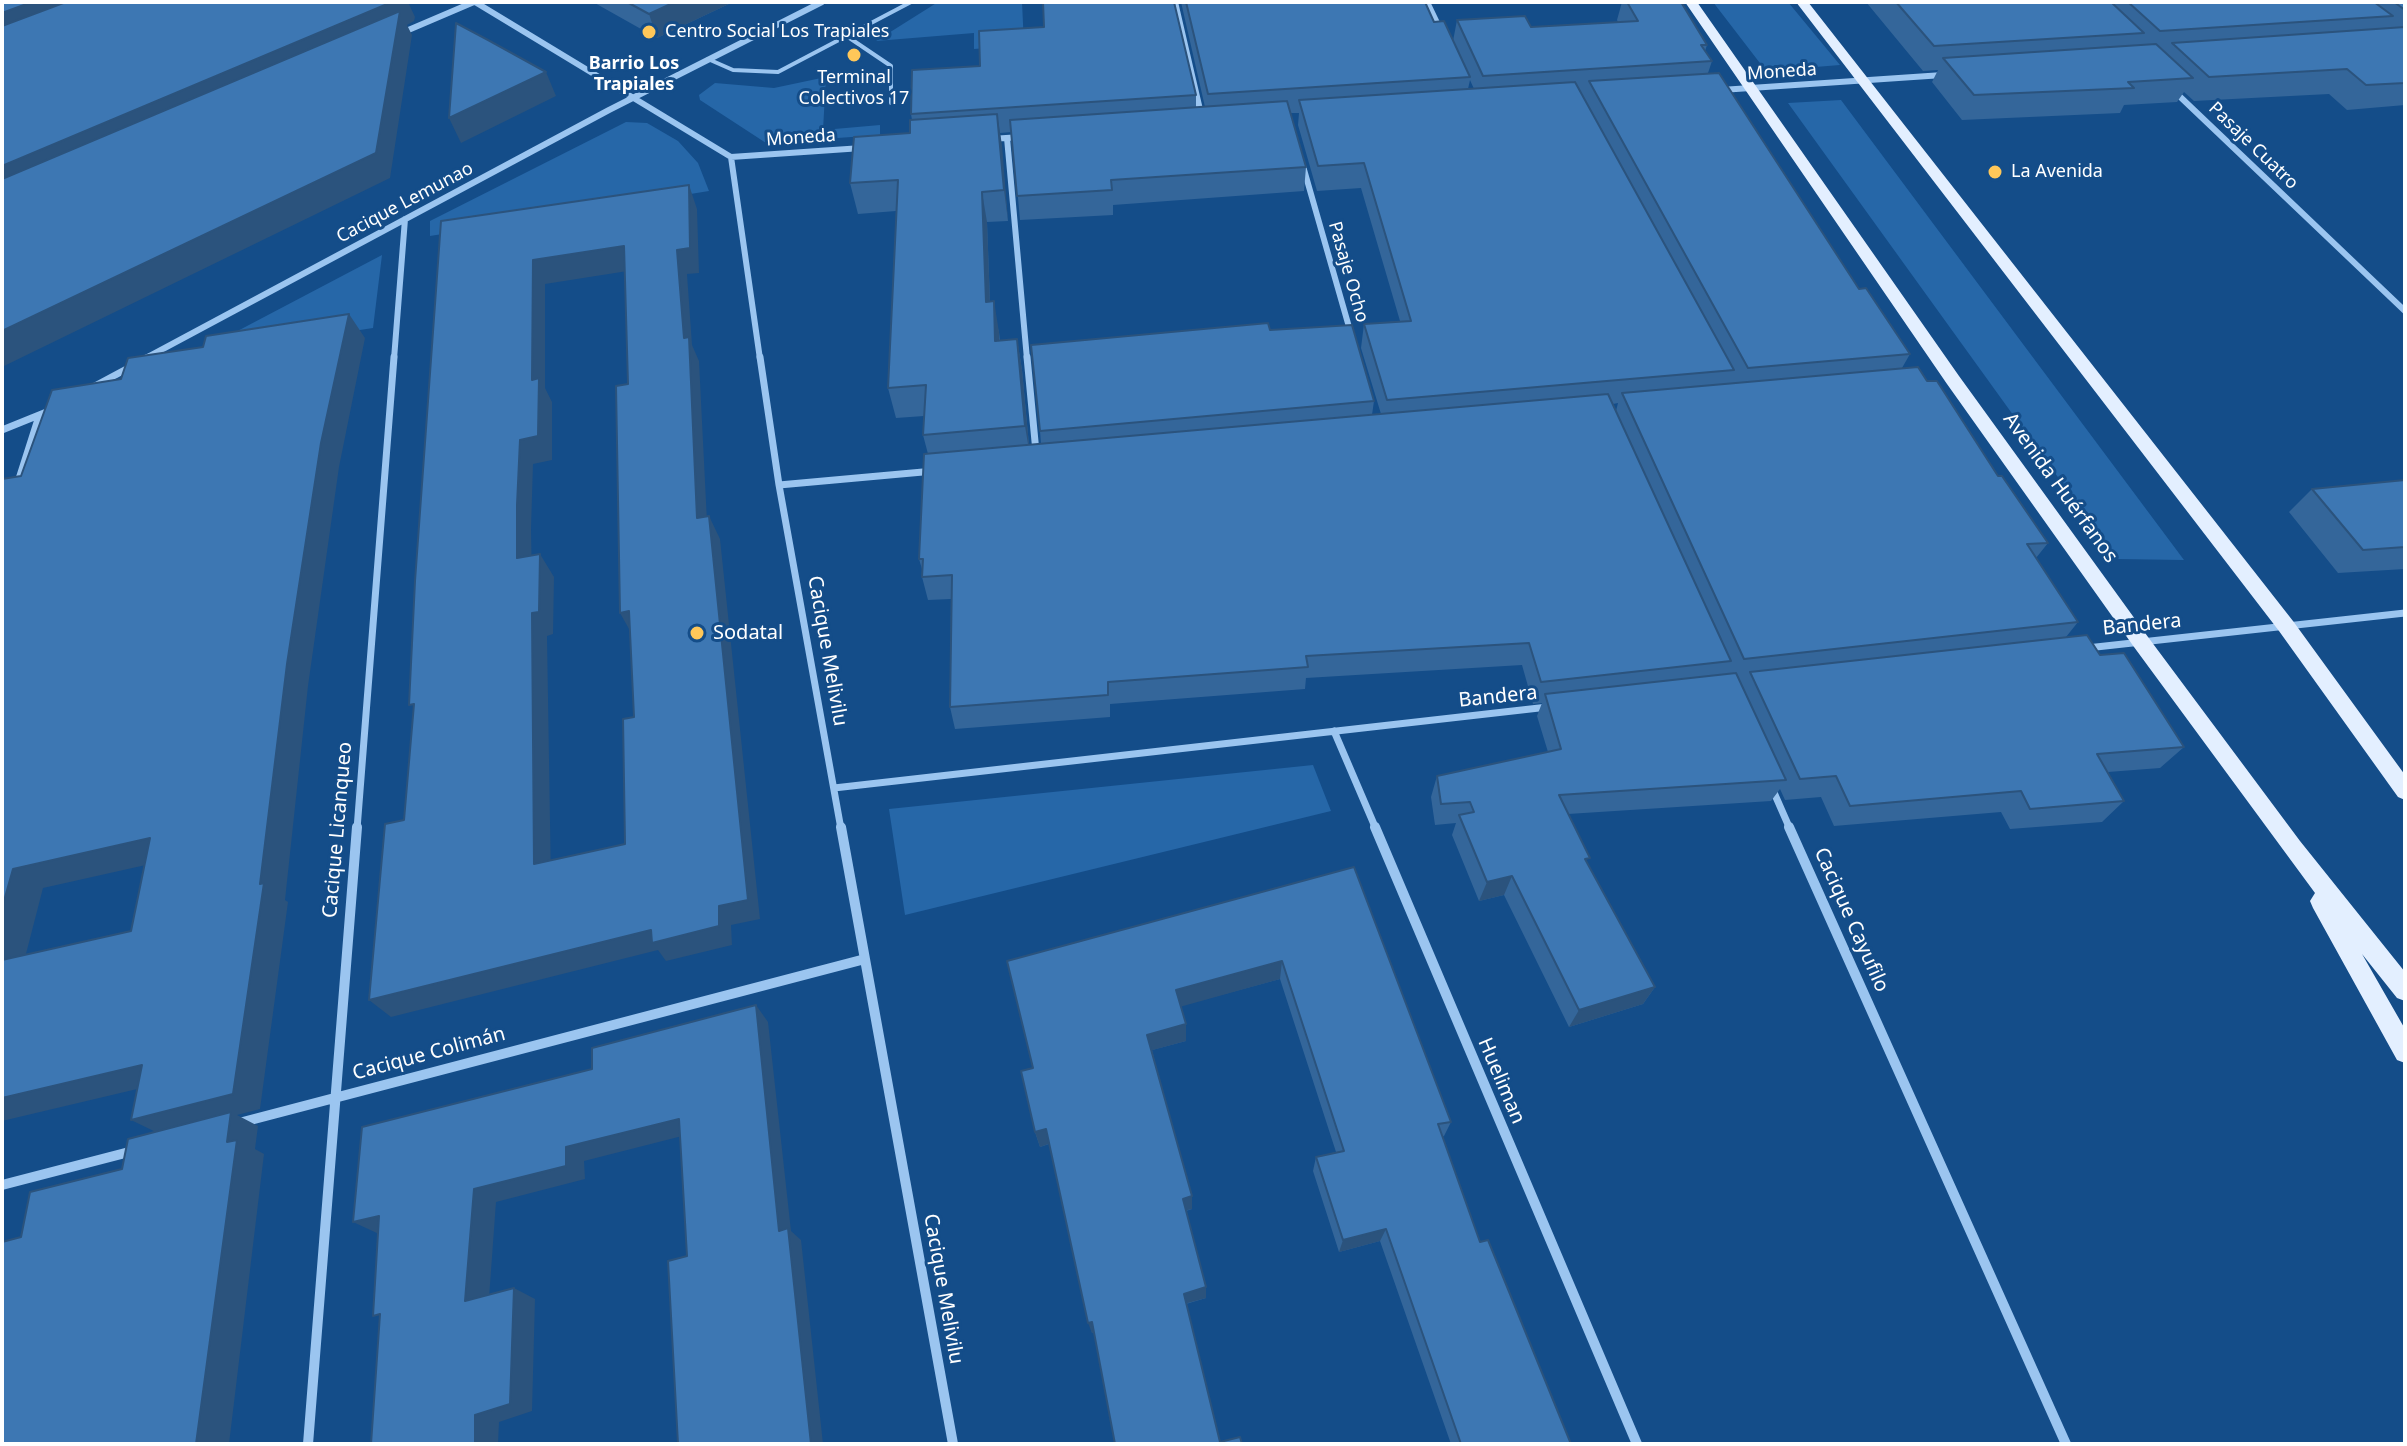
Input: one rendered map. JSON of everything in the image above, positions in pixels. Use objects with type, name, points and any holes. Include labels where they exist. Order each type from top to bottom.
[{"type":"main road","name":"Avenida Huérfanos","points":[[1691,2],[1945,381],[2292,848],[2405,990]]},
{"type":"main road","points":[[1802,2],[2286,626],[2405,791]]},
{"type":"main road","points":[[2343,706],[2405,770]]},
{"type":"main road","points":[[2292,848],[2405,1052]]},
{"type":"street","points":[[388,39],[474,2],[731,157]]},
{"type":"street","name":"Cacique Lemunao","points":[[81,394],[635,97],[822,2]]},
{"type":"street","points":[[1175,2],[1203,125]]},
{"type":"street","points":[[1427,2],[1445,41]]},
{"type":"street","name":"Moneda","points":[[1706,91],[1957,74]]},
{"type":"street","name":"Pasaje Cuatro","points":[[2165,83],[2405,311]]},
{"type":"street","points":[[976,140],[1037,136]]},
{"type":"street","points":[[1007,138],[1037,462]]},
{"type":"street","name":"Moneda","points":[[731,157],[869,147]]},
{"type":"street","name":"Cacique Melivilu","points":[[731,157],[779,485],[953,1444]]},
{"type":"street","name":"Pasaje Ocho","points":[[1303,164],[1353,343]]},
{"type":"street","name":"Cacique Licanqueo","points":[[308,1444],[405,219]]},
{"type":"street","points":[[2,430],[53,409]]},
{"type":"street","points":[[16,488],[39,416]]},
{"type":"street","points":[[779,485],[946,470]]},
{"type":"street","name":"Bandera","points":[[2073,649],[2405,613]]},
{"type":"street","name":"Bandera","points":[[834,788],[1554,707]]},
{"type":"street","name":"Hueliman","points":[[1334,731],[1637,1444]]},
{"type":"street","name":"Cacique Cayufilo","points":[[1766,775],[2066,1444]]},
{"type":"street","name":"Cacique Colimán","points":[[229,1125],[865,959]]},
{"type":"street","points":[[2,1185],[138,1149]]},
{"type":"lane","points":[[708,59],[733,70],[778,72],[911,2]]},
{"type":"lane","points":[[848,37],[891,66],[891,103]]},
{"type":"shaded area","points":[[938,2],[1022,2],[1024,45],[974,49],[974,33],[876,41]]},
{"type":"shaded area","points":[[1713,2],[1788,2],[1840,65],[1766,71]]},
{"type":"shaded area","points":[[826,77],[823,130],[880,125],[880,135],[766,143],[700,100],[699,95],[715,83],[774,88]]},
{"type":"shaded area","points":[[1841,100],[2184,560],[2117,559],[1788,103]]},
{"type":"shaded area","points":[[626,122],[647,123],[678,141],[698,163],[709,191],[430,236],[430,221]]},
{"type":"shaded area","points":[[382,255],[373,328],[190,356]]},
{"type":"shaded area","points":[[1313,765],[1331,811],[905,915],[889,809]]},
{"type":"building","points":[[2,2],[32,2],[2,13]]},
{"type":"building","points":[[66,2],[392,2],[2,166],[2,26]]},
{"type":"building","points":[[627,2],[675,2],[649,14]]},
{"type":"building","points":[[1043,2],[1174,2],[1196,95],[911,114],[912,70],[980,66],[979,31],[1044,27]]},
{"type":"building","points":[[1186,2],[1425,2],[1434,22],[1444,21],[1470,77],[1208,94]]},
{"type":"building","points":[[1627,2],[1681,2],[1707,45],[1701,45],[1712,61],[1483,76],[1457,20],[1525,16],[1531,27],[1638,21]]},
{"type":"building","points":[[1896,2],[2111,2],[2144,33],[1934,46]]},
{"type":"building","points":[[2128,2],[2374,2],[2393,16],[2160,31]]},
{"type":"building","points":[[2394,2],[2405,2],[2405,10]]},
{"type":"building","points":[[400,11],[376,153],[2,331],[2,179]]},
{"type":"building","points":[[456,23],[488,40],[546,72],[449,118]]},
{"type":"building","points":[[2405,27],[2405,83],[2366,85],[2347,69],[2209,77],[2172,43]]},
{"type":"building","points":[[2156,44],[2193,78],[2128,82],[2134,88],[1974,95],[1943,58]]},
{"type":"building","points":[[1719,73],[1859,289],[1866,288],[1910,354],[1748,368],[1589,81]]},
{"type":"building","points":[[1575,82],[1734,370],[1387,400],[1364,324],[1411,321],[1364,163],[1318,166],[1299,100]]},
{"type":"building","points":[[1287,101],[1306,167],[1111,180],[1112,190],[1017,196],[1010,120]]},
{"type":"building","points":[[997,114],[1004,190],[982,192],[986,302],[994,301],[995,341],[1017,339],[1025,426],[923,435],[926,385],[888,388],[898,180],[850,183],[854,137],[910,133],[910,120]]},
{"type":"building","points":[[689,185],[690,248],[677,250],[684,338],[689,337],[697,518],[709,516],[748,900],[719,906],[719,926],[652,943],[651,930],[369,1000],[385,824],[404,820],[414,704],[409,705],[415,581],[441,221]],"holes":[[[624,246],[628,384],[616,386],[620,613],[629,611],[634,717],[623,719],[625,844],[534,864],[532,613],[539,612],[540,554],[517,558],[520,440],[538,436],[539,378],[532,380],[533,260]]]},
{"type":"building","points":[[349,314],[321,443],[287,664],[260,884],[264,883],[233,1094],[131,1120],[142,1065],[2,1098],[2,960],[131,931],[150,838],[13,869],[2,908],[2,479],[21,476],[52,390],[121,379],[128,358],[203,347],[206,336]]},
{"type":"building","points":[[1268,323],[1270,330],[1352,325],[1374,401],[1040,431],[1031,345]]},
{"type":"building","points":[[1918,367],[1927,381],[1937,381],[1998,476],[2002,476],[2048,543],[2027,544],[2078,622],[1744,659],[1622,393]]},
{"type":"building","points":[[1608,394],[1731,661],[1541,682],[1529,643],[1306,656],[1308,667],[1108,682],[1108,695],[950,707],[952,575],[922,577],[923,559],[919,559],[924,454]]},
{"type":"building","points":[[2405,480],[2405,547],[2363,550],[2312,489]]},
{"type":"building","points":[[2087,635],[2100,655],[2124,653],[2184,747],[2097,754],[2124,801],[2030,809],[2021,791],[1850,806],[1836,776],[1800,779],[1750,672]]},
{"type":"building","points":[[1736,673],[1786,780],[1559,795],[1590,858],[1585,859],[1655,987],[1579,1010],[1512,876],[1487,882],[1459,815],[1474,812],[1470,802],[1441,804],[1437,776],[1561,749],[1545,694]]},
{"type":"building","points":[[1354,867],[1451,1122],[1438,1124],[1480,1242],[1488,1240],[1571,1444],[1461,1444],[1386,1229],[1343,1240],[1316,1157],[1344,1151],[1282,961],[1176,990],[1186,1024],[1147,1035],[1192,1196],[1183,1199],[1206,1287],[1184,1294],[1220,1442],[1240,1437],[1242,1444],[1115,1444],[1092,1322],[1088,1323],[1046,1129],[1035,1132],[1021,1071],[1033,1068],[1007,961]]},
{"type":"building","points":[[756,1005],[779,1231],[788,1228],[811,1444],[678,1444],[668,1261],[687,1256],[679,1119],[566,1147],[566,1166],[474,1189],[465,1301],[514,1288],[510,1404],[475,1415],[475,1444],[371,1444],[380,1314],[373,1316],[379,1216],[353,1222],[362,1127],[592,1069],[592,1048]]},
{"type":"building","points":[[231,1112],[227,1142],[237,1140],[196,1444],[2,1444],[2,1242],[21,1237],[30,1192],[122,1169],[128,1139]]},
{"type":"place","name":"Centro Social Los Trapiales","points":[[649,32]]},
{"type":"place","name":"Terminal Colectivos 17","points":[[854,55]]},
{"type":"place","name":"La Avenida","points":[[1995,172]]},
{"type":"place","name":"Sodatal","points":[[697,633]]},
{"type":"district","name":"Barrio Los Trapiales","points":[[634,74]]}]
